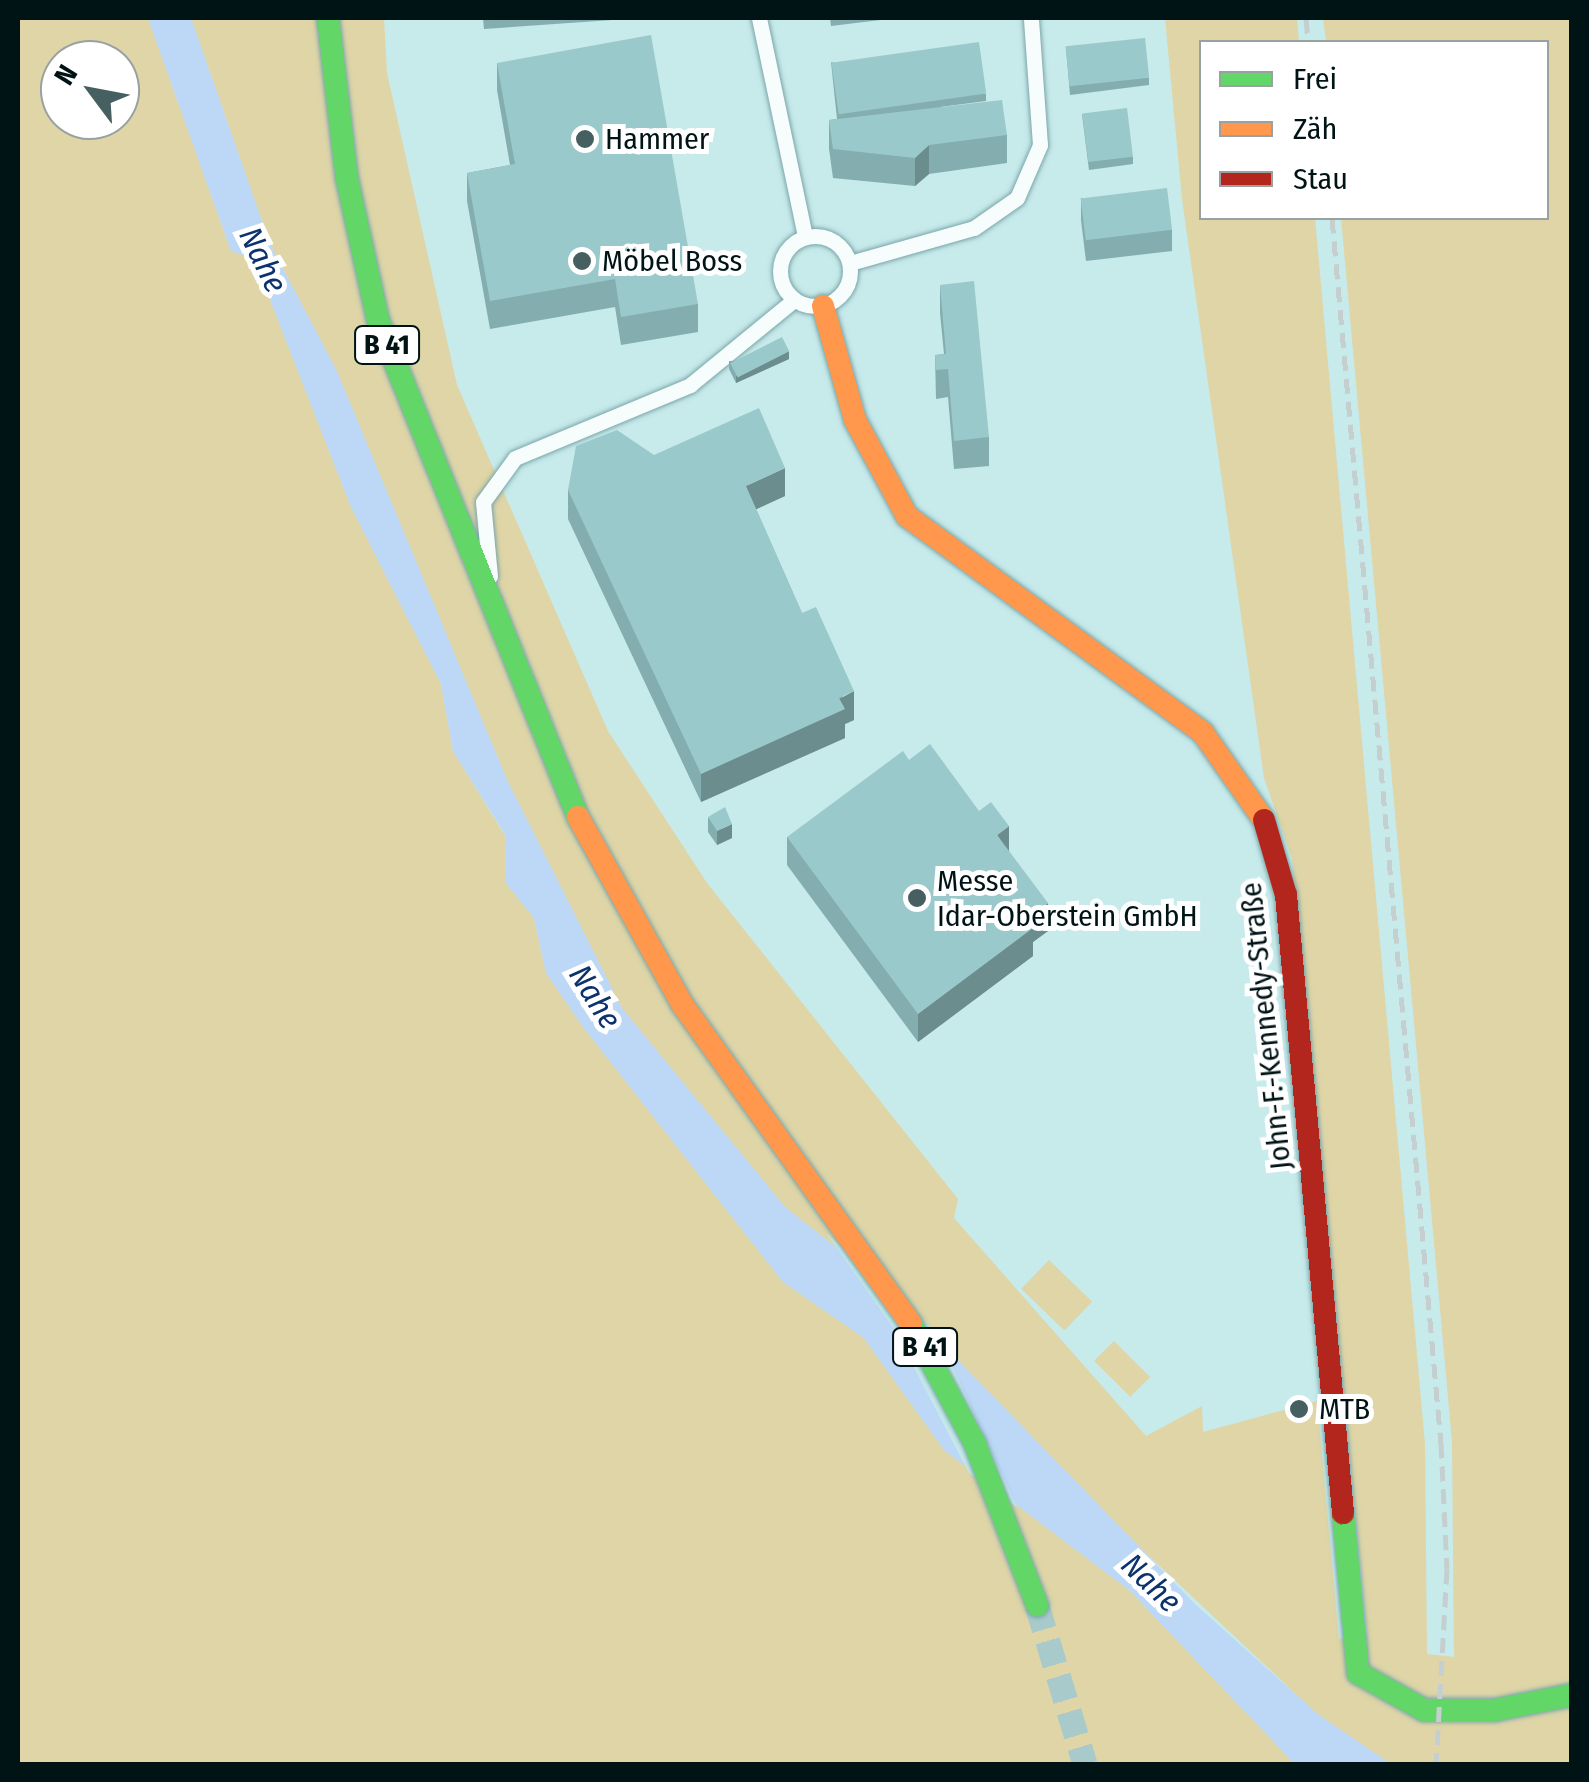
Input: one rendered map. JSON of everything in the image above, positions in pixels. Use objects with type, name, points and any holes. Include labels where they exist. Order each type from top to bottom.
[{"type":"street","name":"B 41","points":[[328,18],[347,178],[378,320],[509,656],[636,934],[811,1177],[918,1334],[1012,1532],[1037,1604]]},
{"type":"street","points":[[759,18],[804,237],[780,273],[794,300]]},
{"type":"street","points":[[850,263],[974,228],[1017,198],[1040,145],[1031,18]]},
{"type":"street","points":[[794,300],[823,306],[845,290],[850,263],[833,240],[804,237]]},
{"type":"street","points":[[509,656],[484,539],[483,502],[496,474],[514,458],[690,385],[794,300]]},
{"type":"street","name":"John-F.-Kennedy-Straße","points":[[823,306],[854,420],[907,516],[1203,732],[1268,826],[1286,895],[1352,1652],[1376,1689],[1424,1710],[1495,1710],[1572,1695]]},
{"type":"shaded area","points":[[18,18],[148,18],[231,251],[251,258],[269,297],[351,507],[441,684],[453,751],[506,837],[505,882],[534,918],[546,973],[583,1027],[783,1282],[864,1338],[944,1450],[1129,1590],[1295,1764],[18,1764]]},
{"type":"shaded area","points":[[191,18],[384,18],[387,73],[457,385],[608,731],[707,883],[958,1199],[954,1218],[1146,1436],[1202,1406],[1203,1432],[1317,1401],[1339,1639],[1367,1634],[1292,859],[1264,778],[1182,199],[1165,18],[1297,18],[1299,40],[1199,40],[1199,220],[1315,220],[1425,1444],[1427,1654],[1454,1657],[1452,1441],[1341,220],[1549,220],[1549,40],[1326,40],[1323,18],[1571,18],[1571,1764],[1391,1764],[1319,1716],[1063,1475],[892,1292],[785,1207],[622,1009],[508,782],[336,370],[270,244]]},
{"type":"shaded area","points":[[1049,1260],[1092,1302],[1064,1330],[1021,1289]]},
{"type":"shaded area","points":[[1114,1341],[1150,1377],[1130,1397],[1094,1361]]},
{"type":"water","name":"Nahe","points":[[148,18],[191,18],[270,244],[336,369],[508,782],[622,1008],[785,1207],[892,1292],[1195,1604],[1319,1715],[1391,1764],[1295,1764],[1129,1590],[944,1450],[864,1338],[783,1282],[583,1027],[546,973],[534,918],[505,882],[506,836],[453,751],[441,684],[351,507],[269,297],[251,258],[231,251]]},
{"type":"pier","points":[[826,1233],[937,1333],[1017,1507],[969,1473],[894,1329]]},
{"type":"building","points":[[651,35],[698,304],[621,317],[615,279],[490,301],[467,173],[515,164],[497,63]]},
{"type":"building","points":[[1145,38],[1149,78],[1070,86],[1065,46]]},
{"type":"building","points":[[979,42],[986,93],[839,114],[831,63]]},
{"type":"building","points":[[1002,100],[1007,135],[929,145],[915,158],[833,149],[829,120]]},
{"type":"building","points":[[1127,108],[1133,157],[1088,162],[1082,113]]},
{"type":"building","points":[[1167,188],[1172,230],[1086,240],[1081,199]]},
{"type":"building","points":[[974,281],[989,437],[954,441],[948,369],[936,370],[935,355],[946,354],[940,285]]},
{"type":"building","points":[[782,337],[789,351],[738,378],[730,363]]},
{"type":"building","points":[[759,408],[785,468],[746,486],[802,613],[816,607],[854,691],[839,698],[845,709],[701,774],[568,490],[576,446],[617,430],[654,455]]},
{"type":"building","name":"Messe Idar-Oberstein GmbH","points":[[930,744],[979,811],[991,802],[1009,826],[997,835],[1048,903],[1027,919],[1033,928],[918,1014],[787,837],[903,751],[909,760]]},
{"type":"building","points":[[725,807],[732,824],[717,831],[708,817]]},
{"type":"tunnel","points":[[1037,1605],[1085,1764]]},
{"type":"railway","points":[[1306,18],[1308,40]]},
{"type":"railway","points":[[1332,220],[1441,1443],[1447,1569],[1436,1764]]},
{"type":"traffic: fast","points":[[328,18],[347,179],[378,320],[578,817]]},
{"type":"traffic: fast","points":[[911,1324],[975,1444],[1037,1605]]},
{"type":"traffic: fast","points":[[1343,1513],[1358,1673],[1424,1710],[1495,1710],[1572,1695]]},
{"type":"traffic: slow","points":[[823,306],[855,420],[907,516],[1203,733],[1264,820]]},
{"type":"traffic: slow","points":[[578,817],[682,1004],[911,1324]]},
{"type":"traffic: jam","points":[[1264,820],[1286,895],[1343,1513]]},
{"type":"place","name":"Hammer","points":[[585,139]]},
{"type":"place","name":"Möbel Boss","points":[[582,261]]},
{"type":"place","name":"Messe Idar-Oberstein GmbH","points":[[917,898]]},
{"type":"place","name":"MTB","points":[[1299,1409]]}]
